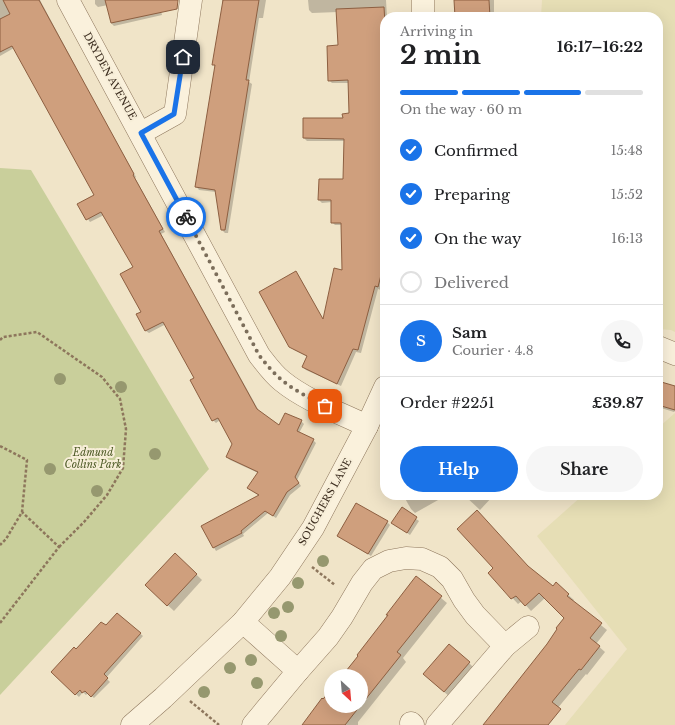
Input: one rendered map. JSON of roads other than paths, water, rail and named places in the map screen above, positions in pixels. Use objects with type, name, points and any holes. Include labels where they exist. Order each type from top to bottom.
[{"type":"street","name":"DRYDEN AVENUE","points":[[68,0],[141,133],[259,355],[280,380],[297,392],[367,426]]},
{"type":"street","points":[[141,133],[174,114],[191,0]]},
{"type":"street","points":[[423,0],[424,12]]},
{"type":"street","points":[[663,349],[675,354]]},
{"type":"street","name":"SOUGHERS LANE","points":[[132,725],[174,688],[243,622],[280,577],[313,528],[380,399]]},
{"type":"street","points":[[253,725],[328,637],[342,617],[362,582],[374,569],[389,561],[406,558],[422,559],[440,567],[452,579],[464,600],[476,615],[506,646]]},
{"type":"street","points":[[243,622],[298,671]]},
{"type":"street","points":[[437,725],[506,646],[528,627]]},
{"type":"park label","name":"Edmund Collins Park","points":[[93,458]]}]
